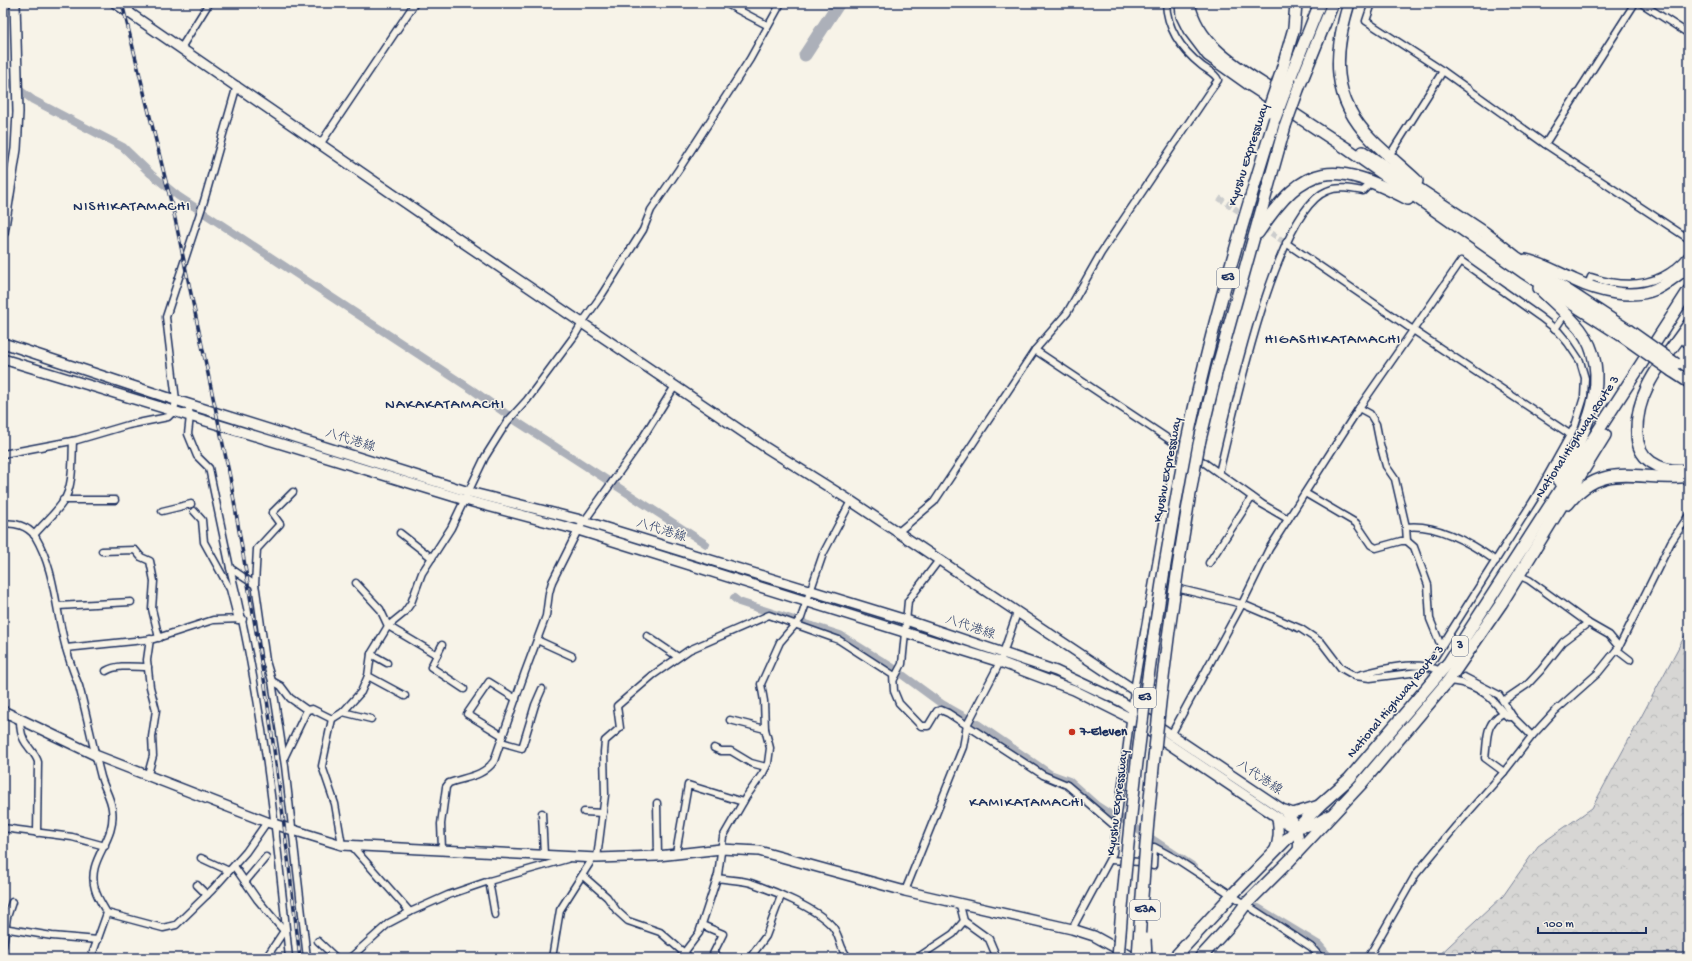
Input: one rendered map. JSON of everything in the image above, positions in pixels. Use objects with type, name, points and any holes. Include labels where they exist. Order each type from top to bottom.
[{"type":"highway","points":[[1181,3],[1182,16],[1189,30],[1208,55],[1253,87],[1346,148],[1523,272],[1625,332]]},
{"type":"highway","points":[[1189,3],[1191,16],[1202,35],[1219,53],[1484,232],[1516,257],[1674,367],[1689,382]]},
{"type":"highway","points":[[1285,76],[1294,28],[1296,3]]},
{"type":"highway","name":"Kyushu Expressway","points":[[1118,958],[1124,871],[1146,691],[1182,442],[1272,114],[1285,76],[1320,3]]},
{"type":"highway","name":"Kyushu Expressway","points":[[1138,958],[1144,862],[1152,775],[1176,576],[1199,444],[1217,368],[1285,126],[1333,3]]},
{"type":"highway","points":[[1349,3],[1338,43],[1337,59],[1338,75],[1344,99],[1354,118],[1372,140],[1439,202]]},
{"type":"highway","points":[[1248,254],[1266,221],[1290,192],[1313,177],[1327,174],[1352,175],[1379,184],[1441,215]]},
{"type":"highway","points":[[1516,257],[1544,264],[1591,287],[1618,294],[1655,290],[1673,279],[1689,266]]},
{"type":"highway","points":[[1443,669],[1451,653],[1565,469],[1590,416],[1596,399],[1597,378],[1589,344],[1580,329],[1523,272]]},
{"type":"highway","name":"National Highway Route 3","points":[[1174,958],[1231,896],[1297,828],[1349,779],[1443,669],[1689,290]]},
{"type":"highway","name":"National Highway Route 3","points":[[1200,958],[1232,923],[1244,905],[1298,852],[1335,810],[1361,784],[1448,681],[1501,604],[1689,300]]},
{"type":"highway","points":[[1689,324],[1686,343],[1645,389],[1636,417],[1637,441],[1644,457],[1660,468],[1678,472],[1689,470]]},
{"type":"highway","points":[[1674,367],[1689,374]]},
{"type":"highway","points":[[1501,604],[1575,495],[1592,482],[1611,476],[1631,475],[1673,478],[1689,476]]},
{"type":"highway","name":"E3A","points":[[1144,862],[1146,958]]},
{"type":"highway","name":"E3A","points":[[1113,958],[1118,906],[1124,871]]},
{"type":"main road","points":[[3,233],[16,149],[18,112],[15,3]]},
{"type":"main road","points":[[116,3],[321,143],[461,242],[676,386],[765,448],[851,501],[1134,690]]},
{"type":"main road","name":"八代港線","points":[[3,343],[467,496],[584,521],[808,596],[905,632],[1000,662],[1074,690],[1130,718],[1277,818],[1297,828]]},
{"type":"main road","name":"八代港線","points":[[3,359],[190,416],[467,496],[578,530],[808,596],[906,620],[1056,671],[1131,708],[1282,809],[1290,816],[1297,828]]},
{"type":"main road","points":[[3,711],[95,755],[148,774],[270,823],[293,831],[347,845],[595,858],[658,856],[721,849],[759,851],[960,905],[1072,929],[1094,936],[1134,958]]},
{"type":"main road","name":"八代港線","points":[[1282,809],[1293,813],[1313,808],[1321,804]]},
{"type":"main road","points":[[1298,852],[1297,828],[1307,828],[1335,810]]},
{"type":"main road","name":"八代港線","points":[[1273,853],[1278,842],[1279,831],[1277,818]]},
{"type":"street","points":[[128,3],[131,14]]},
{"type":"street","points":[[181,48],[209,3]]},
{"type":"street","points":[[321,143],[415,3]]},
{"type":"street","points":[[725,3],[768,25]]},
{"type":"street","points":[[410,912],[347,845],[322,766],[332,719],[343,712],[361,692],[368,676],[370,654],[388,626],[404,613],[411,603],[422,573],[451,528],[485,457],[507,422],[519,407],[527,400],[575,335],[634,245],[643,230],[651,210],[750,59],[781,3]]},
{"type":"street","points":[[898,533],[934,502],[1035,350],[1067,313],[1101,253],[1218,80],[1216,76],[1202,66],[1184,48],[1175,36],[1169,22],[1166,3]]},
{"type":"street","points":[[1372,3],[1366,21],[1443,71],[1545,144],[1689,239]]},
{"type":"street","points":[[1545,144],[1635,3]]},
{"type":"street","points":[[1641,3],[1689,34]]},
{"type":"street","points":[[1393,150],[1443,71]]},
{"type":"street","points":[[3,454],[73,441],[128,425],[168,417],[174,411],[176,400],[166,317],[204,202],[237,85]]},
{"type":"street","points":[[1219,473],[1258,318],[1286,242],[1298,219],[1310,203],[1327,191],[1346,188],[1363,191],[1368,186]]},
{"type":"street","points":[[1286,242],[1413,330],[1571,435]]},
{"type":"street","points":[[1589,282],[1591,277],[1610,284],[1629,285],[1654,281],[1668,274],[1689,254]]},
{"type":"street","points":[[1171,735],[1242,604],[1269,549],[1359,408],[1461,261],[1555,329],[1568,343],[1580,361],[1585,378],[1584,397],[1571,435],[1496,561],[1429,666]]},
{"type":"street","points":[[1555,329],[1561,320]]},
{"type":"street","points":[[1035,350],[1182,442],[1219,473],[1252,497],[1288,519]]},
{"type":"street","points":[[442,849],[441,824],[446,788],[449,783],[466,780],[491,766],[546,616],[548,593],[552,582],[578,530],[676,386]]},
{"type":"street","points":[[188,403],[190,416],[188,434],[197,456],[209,468],[241,620],[260,723],[270,823],[289,958]]},
{"type":"street","points":[[1359,408],[1370,414],[1374,419],[1386,466],[1395,479],[1406,527],[1407,541]]},
{"type":"street","points":[[34,535],[64,500],[67,494],[73,441]]},
{"type":"street","points":[[1072,929],[1090,893],[1111,860],[1134,690],[1182,442]]},
{"type":"street","points":[[293,492],[272,513],[280,524],[257,549],[255,585],[266,661],[272,681],[284,758],[307,958]]},
{"type":"street","points":[[1305,493],[1356,522],[1371,545],[1376,548],[1395,541],[1407,541],[1414,546],[1428,585],[1430,619],[1441,646]]},
{"type":"street","points":[[1209,563],[1252,497]]},
{"type":"street","points":[[64,500],[114,500]]},
{"type":"street","points":[[682,955],[699,933],[702,925],[717,878],[723,837],[743,802],[766,767],[770,748],[765,729],[761,684],[780,642],[800,618],[823,554],[851,501]]},
{"type":"street","points":[[162,511],[191,504]]},
{"type":"street","points":[[194,511],[202,520],[204,542],[230,589],[241,620]]},
{"type":"street","points":[[1368,958],[1416,874],[1504,772],[1532,736],[1554,712],[1598,673],[1619,650],[1671,542],[1689,515]]},
{"type":"street","points":[[3,524],[12,522],[26,528],[34,535],[49,565],[66,648],[78,686],[95,755],[112,808],[110,837],[95,864],[93,875],[95,890],[107,913],[91,958]]},
{"type":"street","points":[[1406,527],[1415,526],[1467,541],[1496,561]]},
{"type":"street","points":[[400,533],[432,558]]},
{"type":"street","points":[[102,551],[135,550],[141,557],[150,561],[154,582],[152,609],[159,638]]},
{"type":"street","points":[[894,678],[902,664],[908,600],[938,560]]},
{"type":"street","points":[[230,568],[255,585]]},
{"type":"street","points":[[1520,576],[1529,580],[1588,623],[1609,635],[1619,650],[1630,660]]},
{"type":"street","points":[[356,583],[380,609],[388,626],[436,655]]},
{"type":"street","points":[[1153,586],[1180,589],[1242,604],[1301,629],[1322,643],[1341,668],[1355,676],[1370,678],[1419,672]]},
{"type":"street","points":[[58,606],[131,602]]},
{"type":"street","points":[[905,891],[963,747],[967,725],[1000,662],[1017,613]]},
{"type":"street","points":[[552,958],[560,910],[595,858],[605,795],[605,741],[620,728],[617,706],[653,675],[688,650],[769,615],[839,640],[893,674],[894,691],[900,703],[921,726],[928,726],[937,711],[941,710],[967,725],[1043,775],[1067,786],[1116,827]]},
{"type":"street","points":[[66,648],[159,638],[213,620],[241,620]]},
{"type":"street","points":[[1503,701],[1528,684],[1541,670],[1562,642],[1588,623]]},
{"type":"street","points":[[647,636],[678,657]]},
{"type":"street","points":[[148,774],[153,756],[152,737],[156,710],[147,660],[150,639]]},
{"type":"street","points":[[537,640],[572,656]]},
{"type":"street","points":[[442,645],[431,667],[464,689]]},
{"type":"street","points":[[370,654],[387,663]]},
{"type":"street","points":[[1355,676],[1413,665],[1443,669]]},
{"type":"street","points":[[106,671],[119,667],[148,668]]},
{"type":"street","points":[[368,676],[405,696]]},
{"type":"street","points":[[1464,676],[1499,695],[1513,717],[1532,736]]},
{"type":"street","points":[[272,681],[281,686],[290,698],[307,710],[312,709],[332,719]]},
{"type":"street","points":[[1448,681],[1459,682],[1477,689],[1495,702],[1508,717],[1513,717]]},
{"type":"street","points":[[516,699],[489,682],[467,714],[502,739],[522,748],[535,705],[542,689]]},
{"type":"street","points":[[284,758],[307,710]]},
{"type":"street","points":[[343,712],[371,719]]},
{"type":"street","points":[[1503,713],[1496,717],[1488,728],[1485,758],[1504,772]]},
{"type":"street","points":[[20,719],[21,732],[28,747],[36,756],[38,762],[37,833]]},
{"type":"street","points":[[730,720],[765,729]]},
{"type":"street","points":[[714,748],[721,751],[731,751],[751,763],[766,767]]},
{"type":"street","points":[[676,853],[688,786],[743,802]]},
{"type":"street","points":[[657,804],[658,856]]},
{"type":"street","points":[[584,812],[603,813]]},
{"type":"street","points":[[542,813],[544,856]]},
{"type":"street","points":[[107,913],[163,928],[176,925],[229,872],[270,823]]},
{"type":"street","points":[[3,828],[72,837],[104,846]]},
{"type":"street","points":[[1111,860],[1140,862],[1152,866],[1154,847],[1178,860],[1311,948],[1322,958]]},
{"type":"street","points":[[245,882],[266,857]]},
{"type":"street","points":[[350,958],[389,923],[448,895],[489,881],[577,857]]},
{"type":"street","points":[[201,858],[229,872]]},
{"type":"street","points":[[234,866],[284,931],[266,958]]},
{"type":"street","points":[[583,876],[607,897],[617,911],[628,921],[660,932],[682,955],[690,958]]},
{"type":"street","points":[[717,878],[750,882],[807,907],[832,925],[839,935],[844,954],[849,958]]},
{"type":"street","points":[[489,881],[495,914]]},
{"type":"street","points":[[197,885],[207,895]]},
{"type":"street","points":[[750,958],[766,936],[781,896]]},
{"type":"street","points":[[3,946],[7,917],[12,902]]},
{"type":"street","points":[[960,905],[964,921],[990,940],[997,958]]},
{"type":"street","points":[[917,958],[953,934],[964,921]]},
{"type":"street","points":[[702,925],[723,934],[713,954],[721,958]]},
{"type":"street","points":[[5,928],[52,936],[98,940]]},
{"type":"street","points":[[318,941],[335,958]]},
{"type":"green space","points":[[1689,628],[1689,958],[1436,958],[1503,896],[1538,846],[1592,808]]},
{"type":"waterway","points":[[805,55],[839,3]]},
{"type":"waterway","points":[[3,78],[33,100],[123,147],[151,174],[178,196],[474,391],[519,423],[706,544]]},
{"type":"waterway","points":[[734,598],[739,602],[840,635],[893,668],[942,704],[979,725],[1050,774],[1069,781],[1096,805],[1113,816]]},
{"type":"waterway","points":[[1122,819],[1194,867]]},
{"type":"waterway","points":[[1258,908],[1319,945],[1330,958]]},
{"type":"tunnel","points":[[1219,198],[1286,243]]},
{"type":"tunnel","points":[[1564,316],[1587,284]]},
{"type":"tunnel","points":[[1419,672],[1439,674]]},
{"type":"railway","points":[[122,3],[174,214],[230,477],[265,685],[281,800],[300,958]]},
{"type":"place","name":"7-Eleven","points":[[1072,732]]},
{"type":"district","name":"NISHIKATAMACHI","points":[[132,207]]},
{"type":"district","name":"HIGASHIKATAMACHI","points":[[1333,340]]},
{"type":"district","name":"NAKAKATAMACHI","points":[[445,405]]},
{"type":"district","name":"KAMIKATAMACHI","points":[[1027,803]]}]
